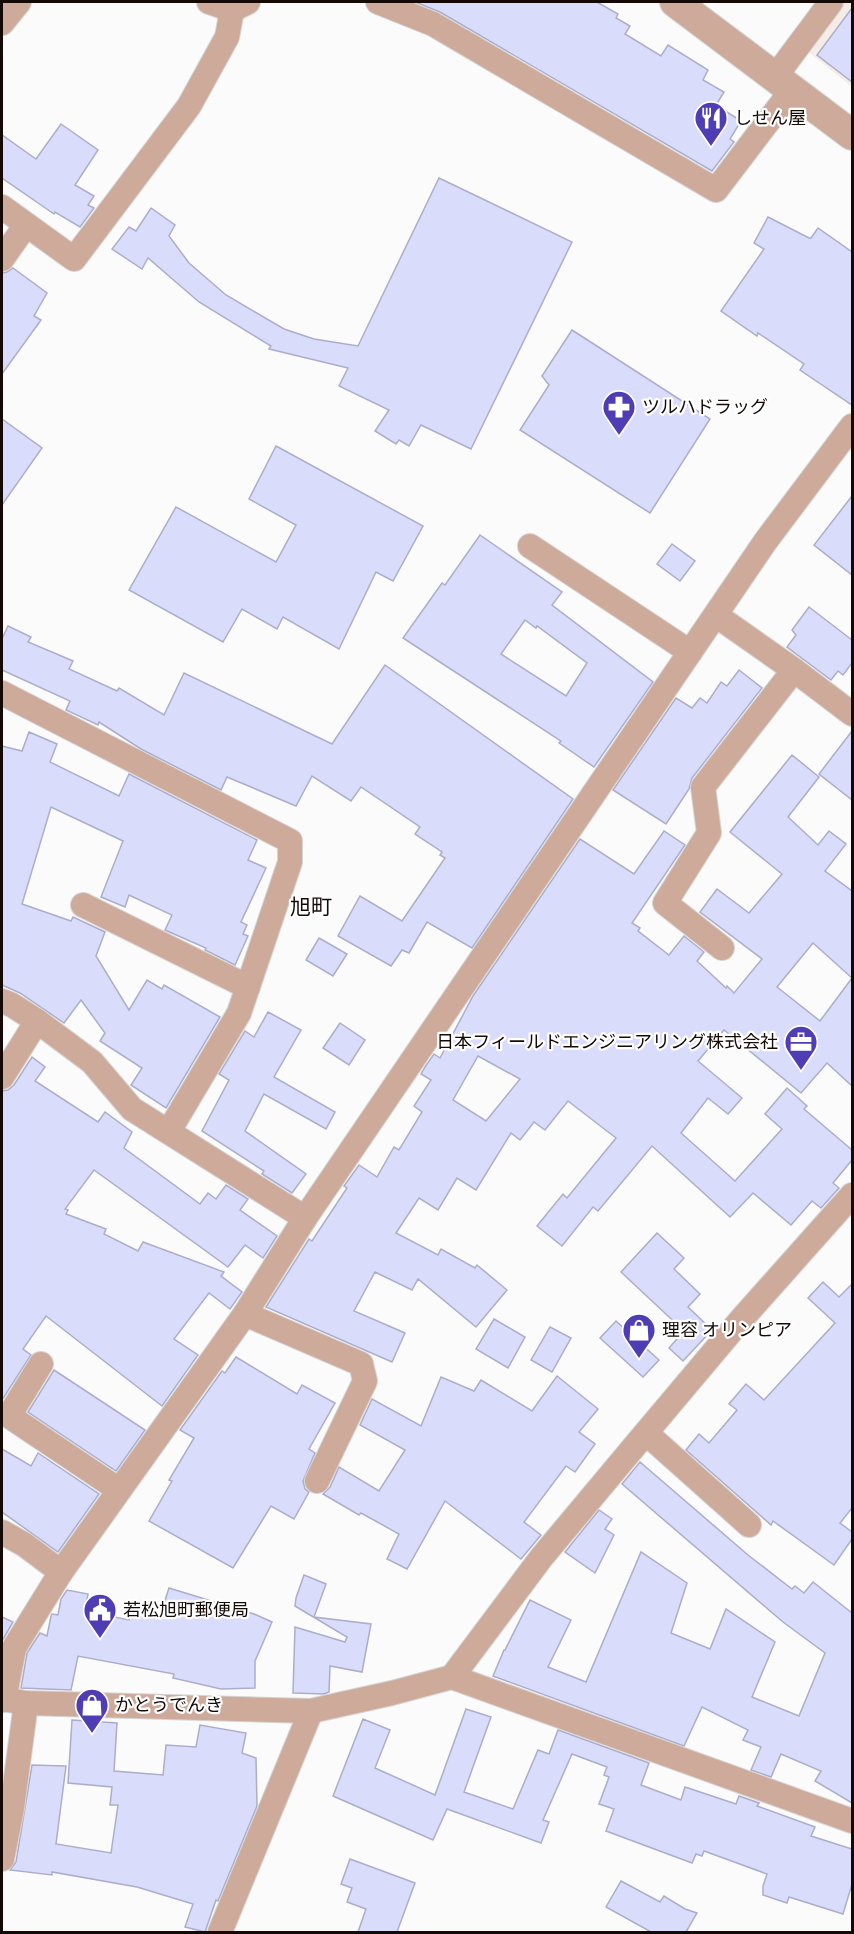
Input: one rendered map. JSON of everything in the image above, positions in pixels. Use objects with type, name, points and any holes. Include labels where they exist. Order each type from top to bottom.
[{"type":"street","points":[[2,23],[19,2]]},
{"type":"street","points":[[2,207],[75,259],[189,106],[227,37],[240,6],[208,2]]},
{"type":"street","points":[[378,2],[433,24],[716,190],[783,84],[831,2]]},
{"type":"street","points":[[675,2],[852,135]]},
{"type":"street","points":[[2,259],[26,225]]},
{"type":"street","points":[[2,1859],[12,1808],[10,1701],[14,1648],[62,1572],[245,1314],[305,1218],[690,652],[717,616],[765,542],[852,426]]},
{"type":"street","points":[[530,546],[690,652]]},
{"type":"street","points":[[717,616],[852,714]]},
{"type":"street","points":[[722,948],[665,903],[710,833],[703,787],[794,670]]},
{"type":"street","points":[[2,693],[290,840],[290,862],[240,1012],[169,1131]]},
{"type":"street","points":[[83,905],[248,987]]},
{"type":"street","points":[[2,1001],[37,1021],[92,1062],[132,1109],[305,1218]]},
{"type":"street","points":[[2,1077],[37,1021]]},
{"type":"street","points":[[452,1677],[541,1558],[739,1322],[847,1212]]},
{"type":"street","points":[[245,1314],[361,1364],[365,1381],[317,1481]]},
{"type":"street","points":[[41,1364],[9,1416],[119,1490]]},
{"type":"street","points":[[646,1433],[749,1525]]},
{"type":"street","points":[[2,1532],[25,1545],[62,1572]]},
{"type":"street","points":[[10,1701],[311,1711],[452,1677],[852,1821]]},
{"type":"street","points":[[220,1932],[311,1711]]},
{"type":"shaded area","points":[[842,2],[852,2],[852,87],[806,50]]},
{"type":"building","points":[[415,2],[597,2],[618,14],[616,18],[630,26],[625,34],[661,56],[668,45],[708,70],[703,80],[724,92],[716,105],[741,121],[730,139],[734,142],[712,171],[440,12]]},
{"type":"building","points":[[852,8],[852,82],[817,55]]},
{"type":"building","points":[[61,124],[98,150],[75,185],[94,196],[88,205],[94,208],[80,227],[55,212],[54,214],[2,178],[2,135],[36,159]]},
{"type":"building","points":[[439,178],[572,242],[471,449],[421,425],[409,446],[399,440],[396,444],[375,431],[389,410],[339,386],[348,368],[269,349],[271,346],[199,302],[148,258],[142,269],[112,249],[129,227],[136,231],[151,208],[175,225],[169,236],[189,263],[226,295],[284,329],[314,339],[358,346]]},
{"type":"building","points":[[768,217],[809,238],[818,228],[852,252],[852,405],[800,370],[804,364],[721,311],[764,249],[754,243]]},
{"type":"building","points":[[13,268],[47,293],[34,316],[41,320],[2,374],[2,273]]},
{"type":"building","points":[[572,330],[710,419],[650,513],[520,430],[549,385],[542,376]]},
{"type":"building","points":[[2,419],[42,448],[2,505]]},
{"type":"building","points":[[276,446],[423,526],[393,581],[376,572],[339,649],[283,617],[277,629],[242,609],[223,642],[129,590],[176,507],[276,562],[296,525],[249,499]]},
{"type":"building","points":[[852,496],[852,575],[814,545]]},
{"type":"building","points":[[480,535],[562,592],[552,605],[653,682],[594,767],[559,743],[561,741],[403,638],[442,583],[445,585]],"holes":[[[525,620],[536,628],[537,626],[587,663],[566,696],[501,654]]]},
{"type":"building","points":[[672,544],[695,561],[680,581],[657,564]]},
{"type":"building","points":[[809,607],[852,640],[852,663],[843,675],[838,671],[831,680],[787,647],[796,635],[792,630]]},
{"type":"building","points":[[8,626],[31,637],[28,642],[73,661],[69,669],[117,691],[119,688],[164,715],[184,673],[332,744],[385,665],[573,799],[472,948],[427,922],[409,953],[402,950],[391,966],[338,936],[360,896],[402,921],[445,858],[440,855],[442,852],[415,834],[420,827],[361,787],[351,801],[312,776],[296,806],[227,777],[221,790],[141,749],[99,722],[98,725],[66,710],[70,701],[2,670],[2,639]]},
{"type":"building","points":[[739,670],[762,688],[692,778],[689,789],[666,824],[613,790],[676,698],[692,708],[700,698],[707,703],[721,682],[727,686]]},
{"type":"building","points":[[852,731],[852,800],[819,774]]},
{"type":"building","points":[[29,732],[57,744],[50,762],[119,796],[129,774],[257,840],[248,860],[266,868],[241,922],[247,925],[243,934],[248,936],[235,965],[205,950],[206,948],[165,930],[172,915],[129,895],[125,907],[101,897],[123,841],[51,807],[22,904],[71,921],[73,917],[105,932],[96,956],[129,1010],[147,980],[162,989],[164,985],[220,1017],[166,1108],[131,1085],[142,1068],[100,1041],[105,1033],[81,1000],[64,1023],[20,993],[2,985],[2,746],[22,751]]},
{"type":"building","points":[[792,755],[819,777],[788,817],[818,845],[829,831],[846,844],[825,871],[852,891],[852,978],[852,1086],[827,1063],[801,1093],[724,1030],[698,1061],[742,1098],[728,1114],[708,1098],[681,1133],[735,1181],[782,1129],[765,1114],[787,1088],[807,1106],[804,1109],[852,1150],[852,1160],[833,1183],[839,1188],[821,1208],[812,1201],[791,1225],[753,1193],[730,1217],[652,1146],[598,1211],[593,1207],[562,1246],[537,1226],[563,1194],[567,1198],[616,1138],[568,1101],[545,1130],[534,1122],[520,1140],[511,1133],[476,1190],[457,1178],[438,1210],[419,1198],[396,1233],[438,1255],[441,1249],[475,1268],[477,1265],[507,1290],[476,1327],[418,1279],[412,1290],[375,1272],[354,1311],[405,1333],[392,1362],[266,1307],[309,1239],[312,1241],[347,1188],[344,1186],[359,1165],[377,1177],[394,1147],[399,1150],[422,1112],[414,1106],[431,1080],[421,1074],[425,1067],[434,1054],[440,1058],[473,996],[580,839],[634,874],[664,831],[685,845],[632,923],[640,928],[638,931],[669,955],[684,936],[704,952],[697,961],[734,993],[762,959],[700,912],[717,889],[749,913],[782,874],[730,832]],"holes":[[[813,943],[852,978],[820,1021],[777,987]],[[478,1056],[520,1079],[486,1121],[453,1100]]]},
{"type":"building","points":[[319,938],[347,954],[333,976],[306,960]]},
{"type":"building","points":[[268,1012],[301,1030],[274,1077],[335,1112],[326,1129],[264,1094],[245,1131],[306,1174],[292,1193],[262,1174],[264,1171],[202,1131],[229,1080],[219,1074],[245,1031],[254,1037]]},
{"type":"building","points":[[340,1023],[365,1040],[349,1065],[323,1048]]},
{"type":"building","points":[[32,1057],[45,1067],[35,1081],[98,1122],[105,1112],[132,1132],[124,1148],[200,1204],[208,1193],[216,1199],[226,1185],[248,1199],[240,1210],[277,1236],[263,1258],[245,1245],[228,1267],[94,1170],[65,1209],[68,1210],[66,1214],[106,1229],[104,1234],[138,1251],[143,1242],[224,1272],[221,1276],[242,1292],[230,1309],[209,1293],[174,1339],[198,1355],[162,1406],[46,1316],[23,1349],[31,1355],[2,1400],[2,1091],[14,1085]]},
{"type":"building","points":[[657,1233],[684,1258],[674,1269],[700,1294],[688,1307],[712,1330],[683,1361],[669,1348],[684,1331],[621,1272]]},
{"type":"building","points":[[823,1282],[839,1297],[852,1284],[852,1508],[840,1523],[852,1532],[852,1539],[834,1565],[773,1521],[771,1525],[686,1450],[699,1434],[709,1443],[737,1410],[729,1404],[746,1384],[764,1400],[835,1323],[808,1298]]},
{"type":"building","points":[[494,1319],[525,1337],[508,1368],[476,1349]]},
{"type":"building","points":[[616,1321],[659,1360],[643,1377],[600,1338]]},
{"type":"building","points":[[550,1327],[571,1338],[552,1372],[531,1360]]},
{"type":"building","points":[[236,1357],[297,1394],[302,1385],[335,1403],[309,1449],[315,1453],[303,1481],[305,1489],[309,1492],[294,1519],[271,1506],[233,1568],[149,1521],[172,1481],[169,1480],[194,1438],[180,1430],[222,1371],[225,1373]]},
{"type":"building","points":[[54,1370],[145,1430],[116,1471],[28,1412]]},
{"type":"building","points":[[557,1376],[598,1409],[579,1432],[595,1444],[575,1472],[566,1466],[524,1522],[541,1535],[521,1559],[445,1501],[407,1569],[387,1559],[399,1534],[361,1513],[359,1515],[323,1494],[330,1487],[339,1467],[379,1491],[405,1450],[360,1425],[372,1399],[421,1426],[441,1377],[474,1391],[481,1380],[532,1411]]},
{"type":"building","points":[[2,1449],[31,1466],[38,1453],[99,1494],[58,1552],[2,1512]]},
{"type":"building","points":[[640,1462],[748,1555],[792,1589],[795,1586],[804,1593],[813,1582],[852,1613],[852,1803],[815,1781],[821,1771],[781,1754],[771,1777],[751,1770],[761,1747],[743,1740],[748,1730],[702,1707],[684,1746],[493,1676],[530,1600],[571,1620],[548,1667],[586,1682],[641,1552],[687,1583],[671,1633],[710,1649],[726,1609],[775,1642],[752,1697],[799,1716],[825,1653],[783,1622],[622,1484]]},
{"type":"building","points":[[599,1510],[612,1519],[605,1529],[614,1535],[595,1573],[565,1552]]},
{"type":"building","points":[[304,1575],[326,1584],[314,1617],[371,1624],[362,1672],[330,1666],[329,1692],[324,1694],[293,1693],[295,1627],[345,1642],[347,1637],[295,1606]]},
{"type":"building","points":[[169,1588],[254,1614],[272,1622],[255,1661],[255,1688],[221,1689],[173,1678],[174,1674],[78,1656],[71,1690],[21,1688],[27,1653],[40,1633],[47,1636],[51,1616],[52,1614],[58,1615],[61,1599],[67,1590],[88,1594],[85,1611],[129,1620],[135,1605],[160,1616]]},
{"type":"building","points":[[2,1617],[13,1622],[2,1641]]},
{"type":"building","points":[[466,1709],[491,1717],[464,1792],[513,1809],[538,1750],[549,1754],[558,1730],[649,1763],[641,1785],[681,1800],[685,1787],[736,1804],[739,1796],[759,1803],[757,1806],[815,1827],[811,1836],[852,1849],[852,1884],[843,1914],[789,1897],[787,1903],[763,1895],[767,1874],[704,1851],[702,1856],[696,1854],[692,1863],[606,1831],[614,1809],[599,1804],[609,1777],[604,1775],[607,1767],[572,1754],[543,1820],[549,1822],[541,1843],[447,1809],[433,1840],[333,1796],[363,1719],[390,1730],[375,1768],[435,1795]]},
{"type":"building","points":[[72,1720],[117,1723],[114,1771],[163,1775],[166,1745],[196,1747],[200,1725],[246,1733],[242,1753],[256,1758],[257,1806],[218,1901],[216,1900],[205,1932],[185,1927],[193,1904],[137,1887],[52,1872],[52,1875],[10,1870],[16,1862],[32,1765],[66,1766],[56,1844],[111,1853],[118,1805],[110,1805],[112,1787],[68,1783]]},
{"type":"building","points":[[350,1859],[415,1883],[397,1932],[358,1932],[366,1909],[347,1902],[352,1888],[341,1884]]},
{"type":"building","points":[[621,1881],[660,1902],[664,1896],[685,1909],[697,1913],[686,1932],[651,1932],[606,1907]]},
{"type":"place","name":"しせん屋","points":[[711,147]]},
{"type":"place","name":"ツルハドラッグ","points":[[619,436]]},
{"type":"place","name":"日本フィールドエンジニアリング株式会社","points":[[801,1071]]},
{"type":"place","name":"理容 オリンピア","points":[[639,1359]]},
{"type":"place","name":"若松旭町郵便局","points":[[100,1639]]},
{"type":"place","name":"かとうでんき","points":[[92,1734]]},
{"type":"district","name":"旭町","points":[[311,907]]}]
